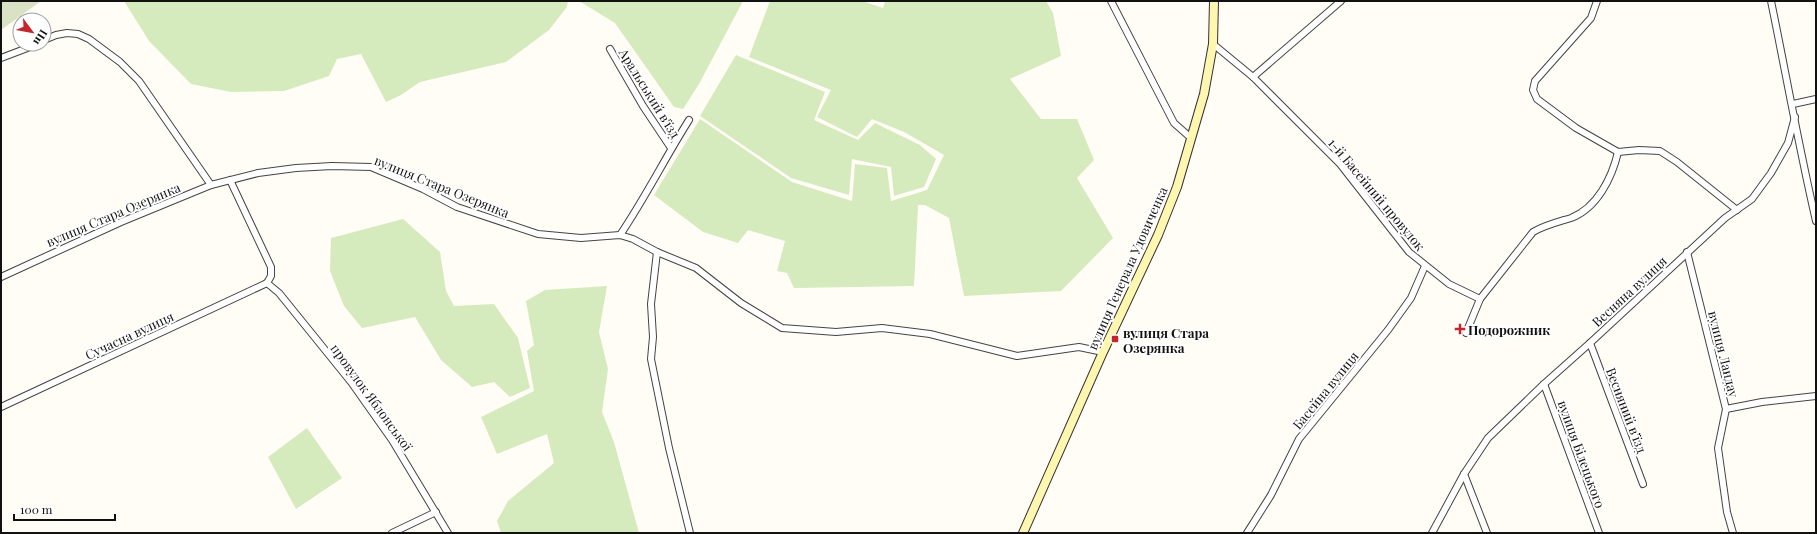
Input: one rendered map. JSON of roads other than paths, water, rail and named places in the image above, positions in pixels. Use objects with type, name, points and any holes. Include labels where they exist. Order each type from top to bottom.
[{"type":"main road","name":"вулиця Генерала Удовиченка","points":[[1023,533],[1103,352],[1158,235],[1177,187],[1204,94],[1213,44],[1214,1]]},
{"type":"street","points":[[1111,1],[1174,124],[1191,138]]},
{"type":"street","points":[[1253,76],[1341,1]]},
{"type":"street","points":[[1597,1],[1591,18],[1536,81],[1533,90],[1534,95],[1540,102],[1576,128],[1618,152],[1639,150],[1660,151],[1677,162],[1737,210]]},
{"type":"street","points":[[1771,1],[1793,104],[1801,155],[1816,221]]},
{"type":"street","points":[[52,37],[67,33],[78,34],[89,39],[120,62],[139,81],[211,185]]},
{"type":"street","name":"1-й Басейний провулок","points":[[1213,44],[1253,76],[1340,164],[1409,252],[1449,284],[1480,299]]},
{"type":"street","name":"Аральський в'їзд","points":[[610,49],[642,106],[671,148]]},
{"type":"street","points":[[1,58],[17,52]]},
{"type":"street","points":[[1793,104],[1816,99]]},
{"type":"street","name":"Весняна вулиця","points":[[1432,533],[1464,474],[1488,438],[1544,384],[1687,252],[1725,218],[1752,199],[1771,173],[1788,143],[1795,117]]},
{"type":"street","points":[[620,235],[635,213],[671,148],[689,120]]},
{"type":"street","points":[[1466,333],[1480,299],[1533,232],[1543,226],[1572,217],[1592,205],[1606,184],[1618,152]]},
{"type":"street","name":"вулиця Стара Озерянка","points":[[1,277],[121,222],[211,185],[258,173],[296,168],[332,166],[371,167],[423,189],[457,207],[538,234],[581,238],[620,235],[633,239],[657,252],[696,268],[741,303],[782,328],[836,332],[882,328],[930,334],[1017,356],[1079,347],[1103,352]]},
{"type":"street","points":[[230,180],[271,267],[271,276],[267,283]]},
{"type":"street","points":[[657,252],[651,304],[653,337],[651,359],[669,448],[690,533]]},
{"type":"street","name":"вулиця Ландау","points":[[1687,252],[1726,409],[1718,448],[1727,512],[1733,533]]},
{"type":"street","name":"Басейна вулиця","points":[[1246,533],[1271,494],[1299,439],[1388,330],[1411,298],[1425,266]]},
{"type":"street","name":"Сучасна вулиця","points":[[1,407],[267,283]]},
{"type":"street","name":"провулок Яблонської","points":[[267,283],[280,293],[351,382],[392,440],[448,533]]},
{"type":"street","name":"Весняний вʼїзд","points":[[1590,343],[1643,484]]},
{"type":"street","name":"вулиця Білецького","points":[[1544,384],[1599,533]]},
{"type":"street","points":[[1726,409],[1762,402],[1816,396]]},
{"type":"street","points":[[1464,474],[1487,533]]},
{"type":"street","points":[[392,533],[436,512]]},
{"type":"place","name":"Подорожник","points":[[1460,329]]},
{"type":"place","name":"вулиця Стара Озерянка","points":[[1115,339]]}]
